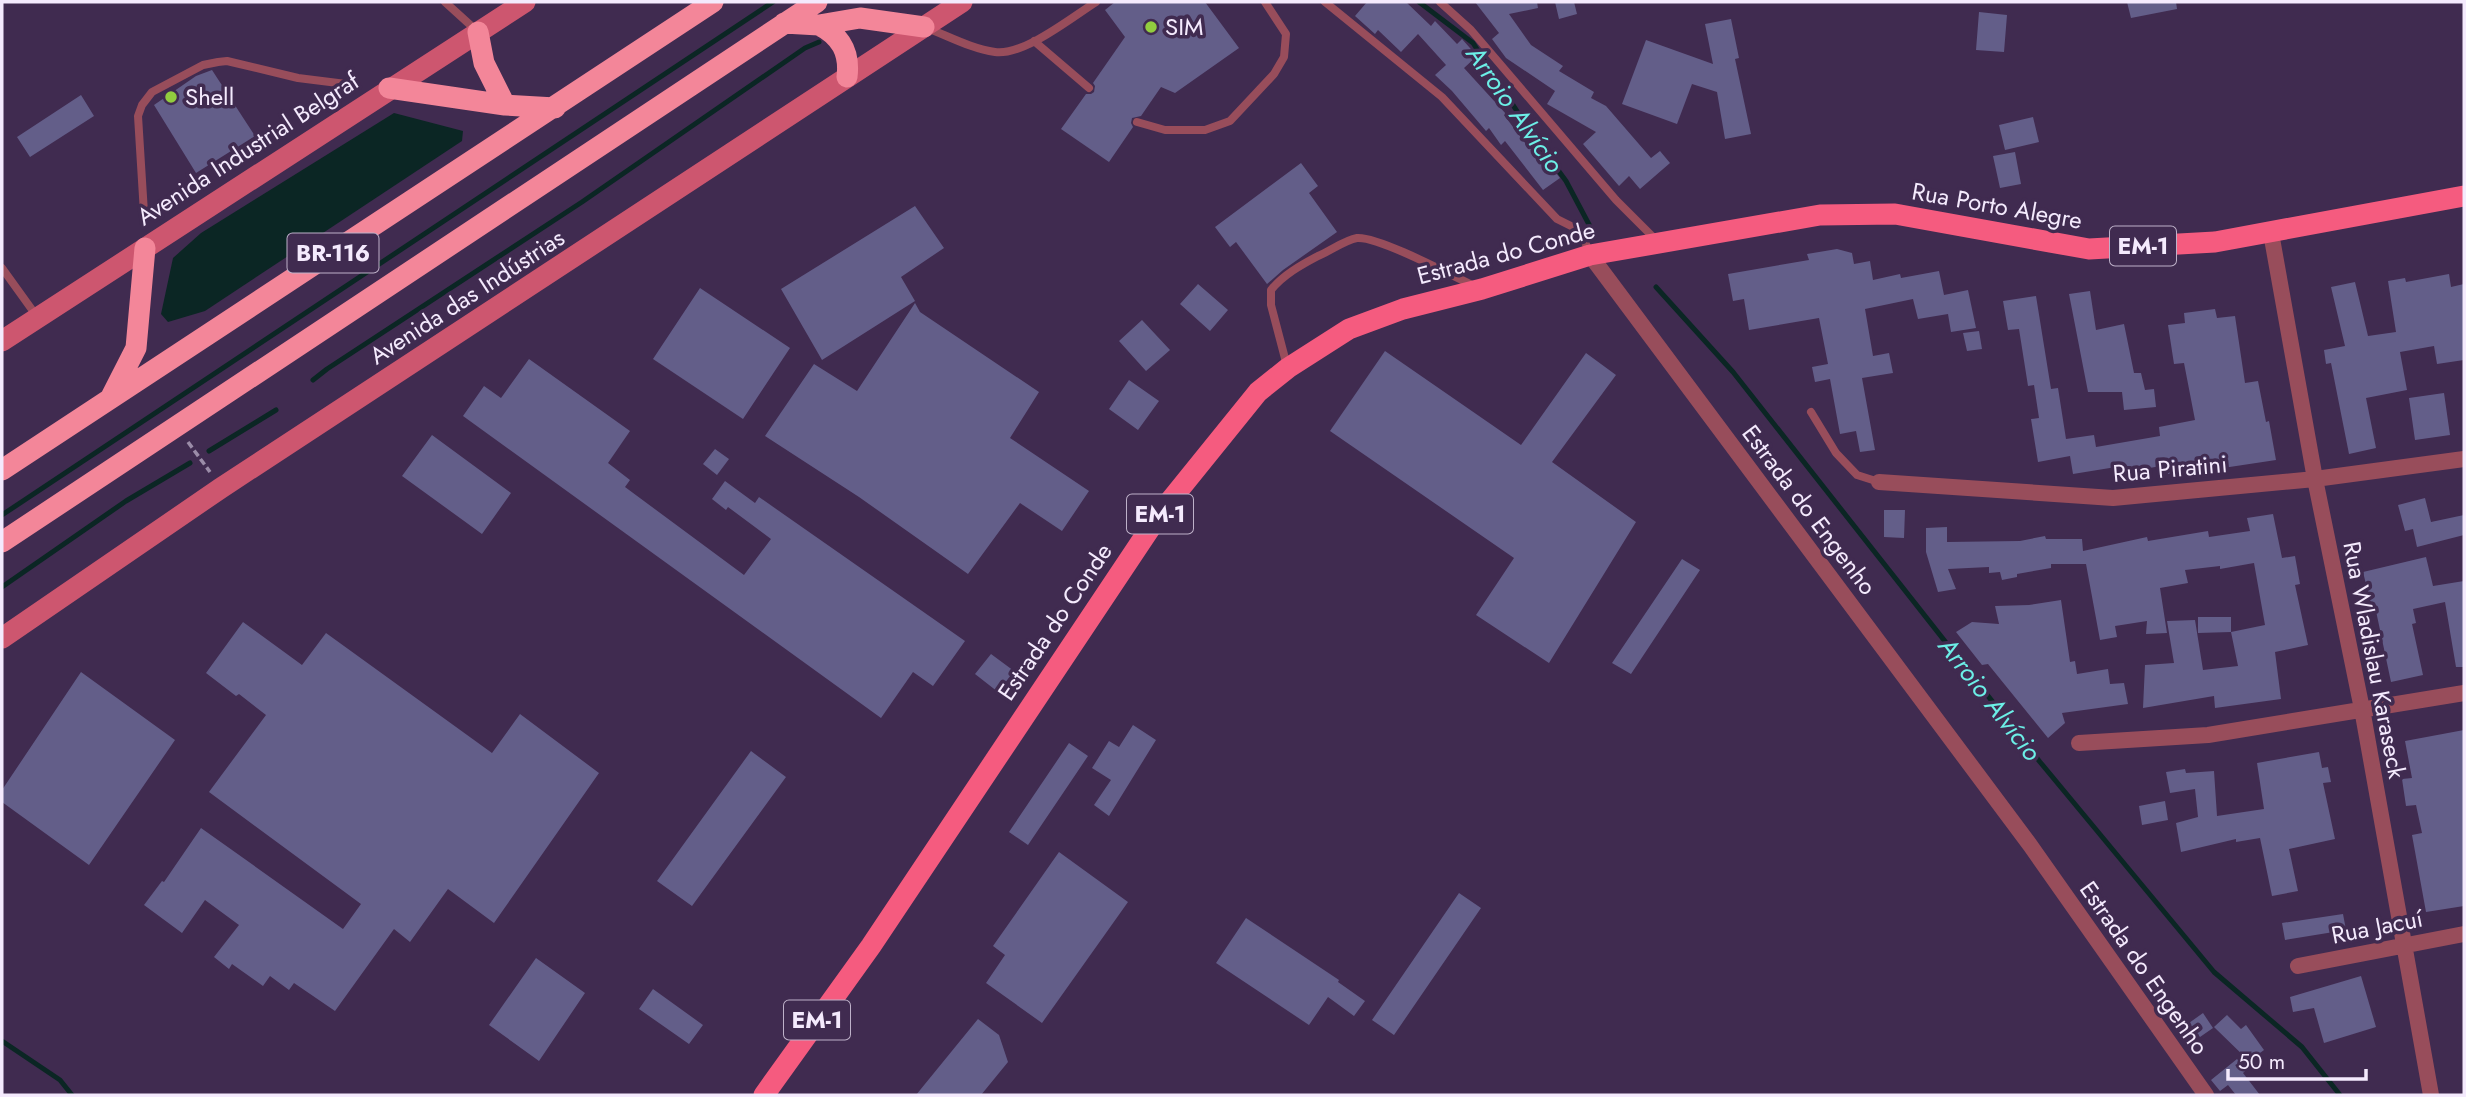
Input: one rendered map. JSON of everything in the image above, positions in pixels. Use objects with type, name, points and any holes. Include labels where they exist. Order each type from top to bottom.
[{"type":"highway","name":"BR-116","points":[[2,470],[713,2]]},
{"type":"highway","name":"BR-116","points":[[2,542],[817,2]]},
{"type":"highway","points":[[784,23],[819,25],[860,18],[924,27]]},
{"type":"highway","points":[[819,25],[840,40],[849,64],[847,77]]},
{"type":"highway","points":[[478,32],[484,63],[505,105]]},
{"type":"highway","points":[[389,88],[505,105],[555,107]]},
{"type":"highway","points":[[110,399],[136,348],[145,248]]},
{"type":"main road","name":"Avenida Industrial Belgraf","points":[[2,341],[525,2]]},
{"type":"main road","name":"Avenida das Indústrias","points":[[2,638],[221,488],[962,2]]},
{"type":"main road","name":"Rua Porto Alegre","points":[[1652,245],[1820,215],[1895,214],[2089,249],[2215,242],[2464,196]]},
{"type":"main road","name":"Estrada do Conde","points":[[764,1095],[871,946],[1161,512],[1258,392],[1288,368],[1349,329],[1403,309],[1482,289],[1590,255],[1652,245]]},
{"type":"street","name":"Rua Wladislau Karaseck","points":[[2271,233],[2315,479],[2362,709],[2431,1095]]},
{"type":"street","name":"Estrada do Engenho","points":[[1590,255],[2030,845],[2206,1095]]},
{"type":"street","name":"Rua Piratini","points":[[1879,482],[2113,498],[2315,479],[2464,459]]},
{"type":"street","points":[[2079,743],[2208,736],[2464,693]]},
{"type":"street","name":"Rua Jacuí","points":[[2298,966],[2464,934]]},
{"type":"lane","points":[[445,2],[478,32]]},
{"type":"lane","points":[[924,27],[995,52],[1010,52],[1034,41],[1096,2]]},
{"type":"lane","points":[[1136,122],[1165,130],[1205,130],[1230,121],[1274,74],[1284,57],[1286,34],[1265,2]]},
{"type":"lane","name":"Estrada do Engenho","points":[[1325,2],[1442,97],[1557,219],[1581,231],[1590,255]]},
{"type":"lane","points":[[1440,2],[1471,30],[1652,245]]},
{"type":"lane","points":[[1034,41],[1089,88]]},
{"type":"lane","points":[[144,213],[138,117],[142,105],[152,92],[203,65],[227,61],[298,78],[346,84]]},
{"type":"lane","points":[[1288,368],[1271,305],[1271,290],[1278,281],[1302,265],[1354,238],[1367,238],[1389,246],[1482,289]]},
{"type":"lane","points":[[2,268],[38,318]]},
{"type":"lane","points":[[1811,412],[1836,453],[1857,475],[1879,482]]},
{"type":"path","points":[[189,442],[221,488]]},
{"type":"shaded area","points":[[394,113],[463,131],[462,141],[205,311],[168,322],[161,314],[173,258],[201,233]]},
{"type":"building","points":[[1115,2],[1205,2],[1239,48],[1175,93],[1161,87],[1141,116],[1132,118],[1133,127],[1109,162],[1061,129],[1086,94],[1094,92],[1093,83],[1125,37],[1105,10]]},
{"type":"building","points":[[1367,2],[1406,2],[1431,26],[1435,21],[1457,44],[1462,39],[1477,56],[1464,68],[1506,114],[1504,115],[1528,147],[1532,143],[1560,178],[1543,190],[1505,141],[1501,145],[1489,128],[1486,131],[1435,75],[1446,65],[1418,34],[1401,52],[1378,30],[1375,34],[1355,16]]},
{"type":"building","points":[[1475,2],[1537,2],[1538,8],[1509,14],[1531,45],[1563,66],[1559,71],[1594,92],[1591,98],[1606,106],[1651,158],[1660,151],[1670,163],[1640,189],[1629,176],[1619,186],[1583,144],[1596,132],[1547,104],[1555,91],[1506,58],[1492,39],[1499,33]]},
{"type":"building","points":[[1555,2],[1574,2],[1577,14],[1559,19]]},
{"type":"building","points":[[2127,2],[2176,2],[2177,9],[2131,18]]},
{"type":"building","points":[[1979,12],[2007,15],[2004,52],[1976,50]]},
{"type":"building","points":[[1731,19],[1739,58],[1735,59],[1751,134],[1725,139],[1717,92],[1692,84],[1677,124],[1622,104],[1646,40],[1713,64],[1705,24]]},
{"type":"building","points":[[212,70],[255,136],[196,173],[154,105],[196,76]]},
{"type":"building","points":[[81,95],[94,116],[30,157],[17,137]]},
{"type":"building","points":[[2033,117],[2039,142],[2005,150],[1999,125]]},
{"type":"building","points":[[2015,152],[2021,184],[2000,188],[1993,156]]},
{"type":"building","points":[[1301,163],[1318,186],[1309,193],[1337,232],[1267,284],[1236,242],[1230,247],[1215,227]]},
{"type":"building","points":[[915,206],[944,248],[901,277],[915,301],[822,360],[781,289]]},
{"type":"building","points":[[1837,249],[1852,253],[1854,264],[1870,261],[1873,280],[1900,274],[1901,278],[1939,271],[1944,295],[1968,290],[1976,328],[1951,332],[1948,314],[1918,319],[1913,299],[1865,309],[1873,356],[1889,353],[1893,373],[1862,378],[1875,450],[1860,452],[1856,431],[1840,434],[1830,379],[1815,382],[1812,367],[1828,364],[1819,318],[1749,330],[1744,299],[1733,301],[1728,274],[1809,260],[1807,254]]},
{"type":"building","points":[[2449,274],[2451,287],[2464,284],[2464,360],[2437,364],[2434,346],[2400,352],[2407,390],[2366,398],[2376,448],[2349,454],[2331,363],[2326,364],[2324,350],[2345,346],[2331,287],[2355,282],[2368,336],[2396,332],[2388,281],[2405,278],[2406,282]]},
{"type":"building","points":[[1198,284],[1228,310],[1210,331],[1180,304]]},
{"type":"building","points":[[700,288],[790,348],[743,419],[653,359]]},
{"type":"building","points":[[2090,291],[2096,330],[2124,324],[2134,373],[2141,373],[2145,390],[2154,389],[2156,407],[2124,410],[2122,392],[2088,392],[2069,294]]},
{"type":"building","points":[[2036,296],[2051,389],[2058,388],[2066,439],[2094,435],[2096,447],[2160,436],[2159,427],[2195,420],[2184,363],[2174,364],[2168,325],[2185,323],[2184,313],[2215,309],[2217,318],[2235,316],[2245,383],[2258,381],[2276,460],[2168,474],[2166,465],[2117,474],[2116,467],[2073,474],[2070,456],[2038,462],[2031,419],[2039,418],[2034,385],[2028,386],[2019,329],[2008,330],[2003,301]]},
{"type":"building","points":[[915,303],[920,312],[1039,392],[1010,438],[1089,491],[1062,531],[1020,503],[968,574],[859,497],[765,436],[814,364],[857,391]]},
{"type":"building","points":[[1142,320],[1170,350],[1146,371],[1119,341]]},
{"type":"building","points":[[1979,331],[1982,349],[1967,351],[1963,333]]},
{"type":"building","points":[[1385,351],[1521,445],[1586,353],[1616,375],[1552,462],[1636,522],[1549,663],[1476,615],[1514,558],[1330,431]]},
{"type":"building","points":[[529,359],[630,431],[608,463],[630,480],[625,487],[744,575],[771,539],[728,507],[726,510],[712,499],[725,481],[755,503],[759,497],[965,641],[933,686],[913,672],[881,718],[463,416],[484,386],[501,398]]},
{"type":"building","points":[[1129,380],[1159,401],[1138,430],[1109,409]]},
{"type":"building","points":[[2444,393],[2450,435],[2415,440],[2409,398]]},
{"type":"building","points":[[432,435],[511,493],[482,534],[402,476]]},
{"type":"building","points":[[715,449],[729,459],[717,475],[703,464]]},
{"type":"building","points":[[2425,498],[2431,522],[2464,515],[2464,535],[2417,547],[2413,529],[2405,531],[2398,505]]},
{"type":"building","points":[[1884,510],[1905,510],[1904,538],[1884,537]]},
{"type":"building","points":[[2273,514],[2282,558],[2295,556],[2300,584],[2295,585],[2308,645],[2275,652],[2281,699],[2215,708],[2214,696],[2143,708],[2145,665],[2174,663],[2167,621],[2195,620],[2203,670],[2238,666],[2231,632],[2265,625],[2254,563],[2220,569],[2220,566],[2185,570],[2188,583],[2160,588],[2167,633],[2146,634],[2147,621],[2115,626],[2117,637],[2100,640],[2086,564],[2051,564],[2051,568],[2017,574],[2017,577],[2002,580],[2000,572],[1989,573],[1989,567],[1948,569],[1956,589],[1938,592],[1926,552],[1926,528],[1947,527],[1947,542],[2020,541],[2045,536],[2046,539],[2082,539],[2083,551],[2147,537],[2148,541],[2208,531],[2209,537],[2250,531],[2247,518]]},
{"type":"building","points":[[2426,557],[2433,586],[2464,581],[2464,667],[2456,667],[2445,602],[2413,609],[2416,623],[2412,624],[2423,675],[2391,682],[2376,611],[2373,612],[2363,572]]},
{"type":"building","points":[[1682,559],[1700,570],[1631,674],[1612,663]]},
{"type":"building","points":[[2061,600],[2070,662],[2075,661],[2077,674],[2108,669],[2110,684],[2124,683],[2128,704],[2062,713],[2065,723],[2048,738],[1988,664],[1982,665],[1956,632],[1972,622],[1999,624],[1995,606]]},
{"type":"building","points":[[2198,617],[2231,617],[2231,632],[2198,633]]},
{"type":"building","points":[[243,622],[302,665],[326,633],[492,753],[520,714],[599,773],[494,923],[448,889],[410,942],[394,929],[335,1011],[294,983],[289,990],[270,976],[263,986],[232,964],[229,969],[214,957],[239,925],[205,900],[182,933],[144,905],[162,881],[164,882],[201,828],[343,929],[361,904],[209,792],[266,715],[206,673]]},
{"type":"building","points":[[991,654],[1014,671],[998,692],[975,674]]},
{"type":"building","points":[[81,672],[175,740],[89,865],[2,802],[2,790]]},
{"type":"building","points":[[1133,725],[1156,740],[1109,816],[1094,805],[1111,780],[1092,768],[1109,741],[1119,747]]},
{"type":"building","points":[[2464,730],[2464,906],[2426,912],[2412,835],[2422,833],[2416,805],[2406,806],[2402,779],[2412,778],[2405,741]]},
{"type":"building","points":[[1069,743],[1088,756],[1028,845],[1009,832]]},
{"type":"building","points":[[751,751],[786,777],[692,906],[657,881]]},
{"type":"building","points":[[2319,752],[2322,768],[2328,767],[2331,782],[2323,783],[2335,839],[2289,849],[2298,891],[2272,896],[2260,838],[2236,842],[2236,839],[2181,852],[2176,823],[2198,817],[2195,789],[2170,793],[2166,772],[2185,769],[2186,773],[2214,771],[2217,816],[2264,809],[2257,763]]},
{"type":"building","points":[[2165,801],[2168,820],[2142,825],[2139,806]]},
{"type":"building","points":[[1059,852],[1128,902],[1042,1023],[986,983],[1005,955],[993,946]]},
{"type":"building","points":[[1459,893],[1481,908],[1394,1035],[1372,1020]]},
{"type":"building","points":[[2343,914],[2346,930],[2285,940],[2282,923]]},
{"type":"building","points":[[1246,918],[1339,980],[1338,982],[1365,1001],[1354,1016],[1328,997],[1309,1025],[1216,963]]},
{"type":"building","points":[[536,958],[585,993],[539,1061],[489,1025]]},
{"type":"building","points":[[2361,976],[2376,1027],[2324,1043],[2314,1008],[2293,1012],[2290,997]]},
{"type":"building","points":[[653,989],[703,1025],[689,1044],[639,1009]]},
{"type":"building","points":[[2203,1013],[2213,1028],[2200,1037],[2189,1023]]},
{"type":"building","points":[[2227,1015],[2241,1029],[2246,1025],[2264,1050],[2249,1061],[2214,1027]]},
{"type":"building","points":[[978,1019],[999,1035],[1008,1062],[981,1095],[916,1095]]},
{"type":"building","points":[[2237,1059],[2246,1070],[2243,1073],[2260,1095],[2236,1095],[2228,1085],[2220,1091],[2211,1080]]},
{"type":"waterway","points":[[2,515],[773,2]]},
{"type":"waterway","name":"Arroio Alvício","points":[[1419,2],[1473,43],[1533,136],[1566,181],[1593,232]]},
{"type":"waterway","points":[[313,380],[582,202],[805,48],[819,42]]},
{"type":"waterway","name":"Arroio Alvício","points":[[1656,287],[1733,372],[2040,762],[2214,972],[2302,1047],[2340,1095]]},
{"type":"waterway","points":[[209,451],[276,410]]},
{"type":"waterway","points":[[2,587],[126,501],[190,463]]},
{"type":"waterway","points":[[2,1041],[60,1080],[72,1095]]},
{"type":"place","name":"SIM","points":[[1151,27]]},
{"type":"place","name":"Shell","points":[[171,97]]}]
